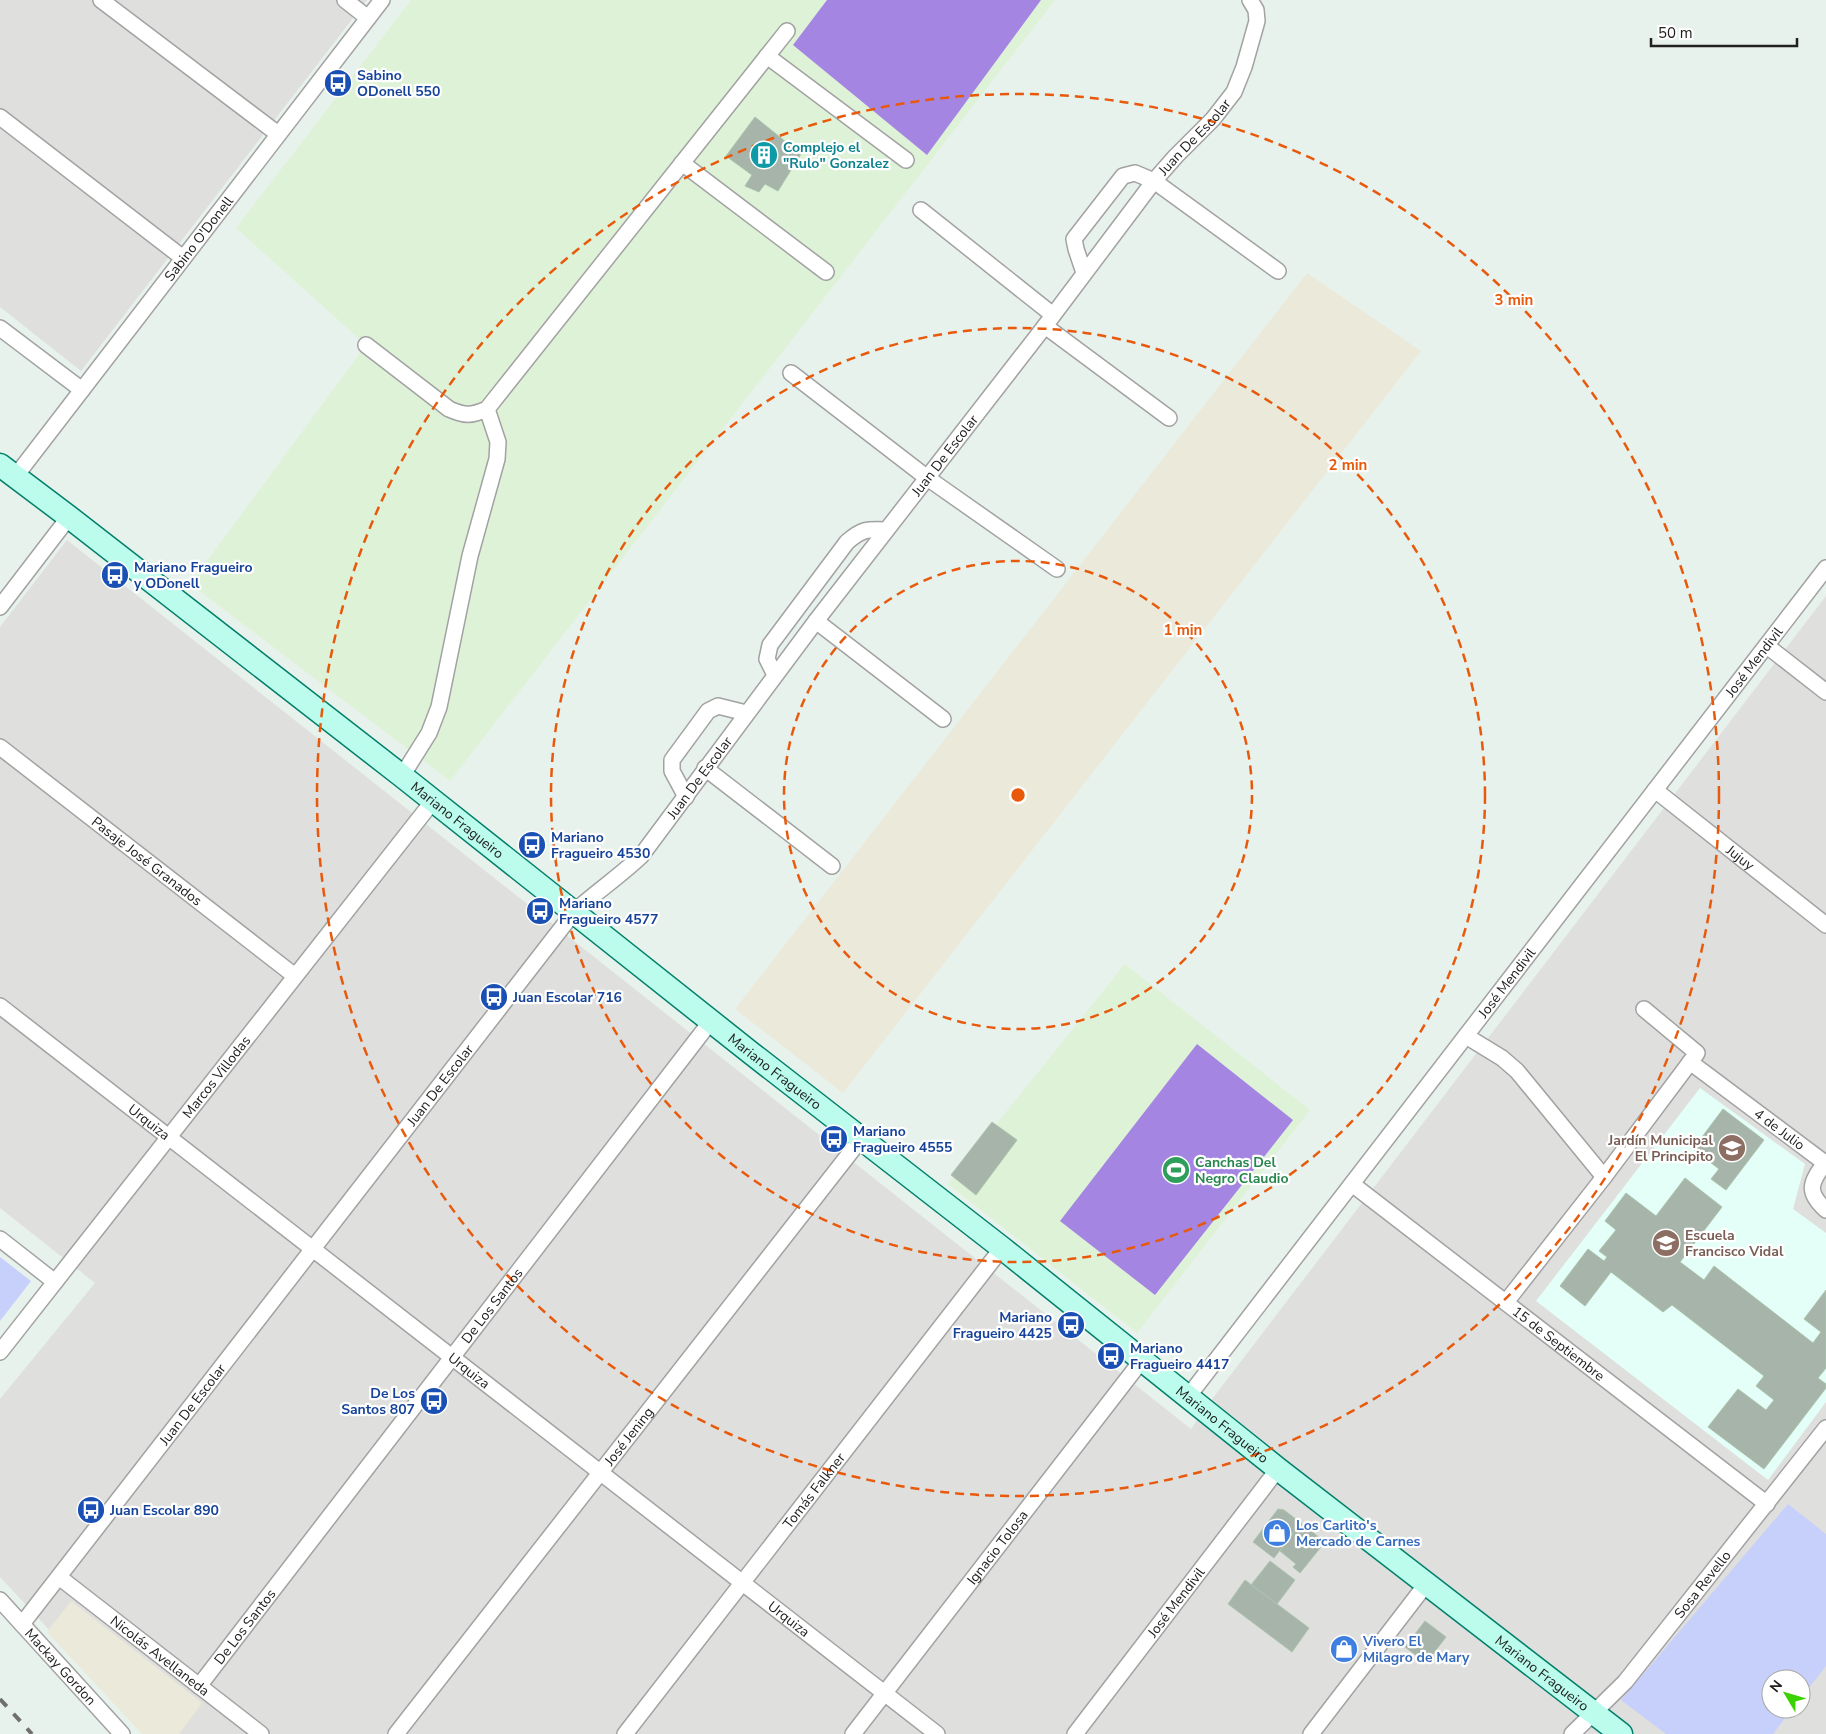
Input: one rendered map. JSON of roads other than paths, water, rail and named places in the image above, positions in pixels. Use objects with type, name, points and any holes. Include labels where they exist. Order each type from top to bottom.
[{"type":"main road","name":"Mariano Fragueiro","points":[[8,471],[402,776],[711,1021],[1002,1248],[1187,1398],[1621,1734]]},
{"type":"street","points":[[101,0],[278,134]]},
{"type":"street","points":[[345,0],[368,18]]},
{"type":"street","name":"Sabino O'Donell","points":[[8,471],[82,390],[382,0]]},
{"type":"street","name":"Juan De Escolar","points":[[22,1624],[574,912],[594,894],[626,871],[641,856],[746,713],[1154,181],[1176,156],[1213,120],[1234,92],[1244,67],[1257,21],[1256,10],[1250,0]]},
{"type":"street","points":[[366,345],[449,409],[463,415],[476,414],[487,410],[786,31]]},
{"type":"street","points":[[767,56],[906,160]]},
{"type":"street","points":[[0,117],[184,258]]},
{"type":"street","points":[[682,163],[826,272]]},
{"type":"street","points":[[1084,273],[1074,238],[1123,176],[1135,173],[1154,181],[1278,271]]},
{"type":"street","points":[[921,210],[1049,320],[1170,418]]},
{"type":"street","points":[[0,328],[82,390]]},
{"type":"street","points":[[791,373],[926,477],[1057,569]]},
{"type":"street","points":[[402,776],[429,733],[439,707],[470,556],[497,459],[498,442],[487,410]]},
{"type":"street","points":[[0,607],[69,517]]},
{"type":"street","points":[[775,675],[766,659],[770,645],[841,550],[859,532],[868,529],[886,530]]},
{"type":"street","name":"José Mendivil","points":[[1187,1398],[1826,568]]},
{"type":"street","points":[[816,621],[943,719]]},
{"type":"street","points":[[1767,646],[1826,692]]},
{"type":"street","points":[[686,797],[672,771],[672,760],[678,750],[708,711],[718,706],[746,713]]},
{"type":"street","name":"Pasaje José Granados","points":[[0,746],[295,976]]},
{"type":"street","points":[[705,768],[832,866]]},
{"type":"street","name":"Jujuy","points":[[1655,790],[1826,925]]},
{"type":"street","name":"Marcos Villodas","points":[[0,1352],[433,801]]},
{"type":"street","name":"Urquiza","points":[[0,1006],[937,1734]]},
{"type":"street","points":[[1506,1302],[1604,1177],[1697,1053],[1644,1009]]},
{"type":"street","name":"De Los Santos","points":[[199,1686],[711,1021]]},
{"type":"street","points":[[1466,1036],[1502,1058],[1516,1071],[1604,1177]]},
{"type":"street","name":"4 de Julio","points":[[1690,1062],[1826,1162],[1813,1181],[1811,1189],[1814,1198],[1826,1210]]},
{"type":"street","name":"José Jening","points":[[396,1734],[861,1139]]},
{"type":"street","name":"15 de Septiembre","points":[[1352,1184],[1767,1504]]},
{"type":"street","points":[[0,1239],[55,1282]]},
{"type":"street","name":"Tomás Falkner","points":[[625,1734],[1002,1248]]},
{"type":"street","name":"Ignacio Tolosa","points":[[853,1734],[1142,1360]]},
{"type":"street","name":"Sosa Revello","points":[[1572,1734],[1625,1682],[1826,1428]]},
{"type":"street","name":"José Mendivil","points":[[1074,1734],[1278,1469]]},
{"type":"street","name":"Nicolás Avellaneda","points":[[58,1576],[261,1734]]},
{"type":"street","points":[[1311,1734],[1427,1583]]},
{"type":"street","name":"Mackay Gordon","points":[[0,1600],[122,1734]]},
{"type":"railway","points":[[0,1699],[32,1734]]},
{"type":"place","name":"Sabino ODonell 550","points":[[338,83]]},
{"type":"place","name":"Complejo el \"Rulo\" Gonzalez","points":[[764,155]]},
{"type":"place","name":"Mariano Fragueiro y ODonell","points":[[115,575]]},
{"type":"place","name":"Mariano Fragueiro 4530","points":[[532,845]]},
{"type":"place","name":"Mariano Fragueiro 4577","points":[[540,911]]},
{"type":"place","name":"Juan Escolar 716","points":[[494,997]]},
{"type":"place","name":"Mariano Fragueiro 4555","points":[[834,1139]]},
{"type":"place","name":"Jardín Municipal El Principito","points":[[1732,1148]]},
{"type":"place","name":"Canchas Del Negro Claudio","points":[[1176,1170]]},
{"type":"place","name":"Escuela Francisco Vidal","points":[[1666,1243]]},
{"type":"place","name":"Mariano Fragueiro 4425","points":[[1071,1325]]},
{"type":"place","name":"Mariano Fragueiro 4417","points":[[1111,1356]]},
{"type":"place","name":"De Los Santos 807","points":[[434,1401]]},
{"type":"place","name":"Juan Escolar 890","points":[[91,1510]]},
{"type":"place","name":"Los Carlito's Mercado de Carnes","points":[[1277,1533]]},
{"type":"place","name":"Vivero El Milagro de Mary","points":[[1344,1649]]}]
